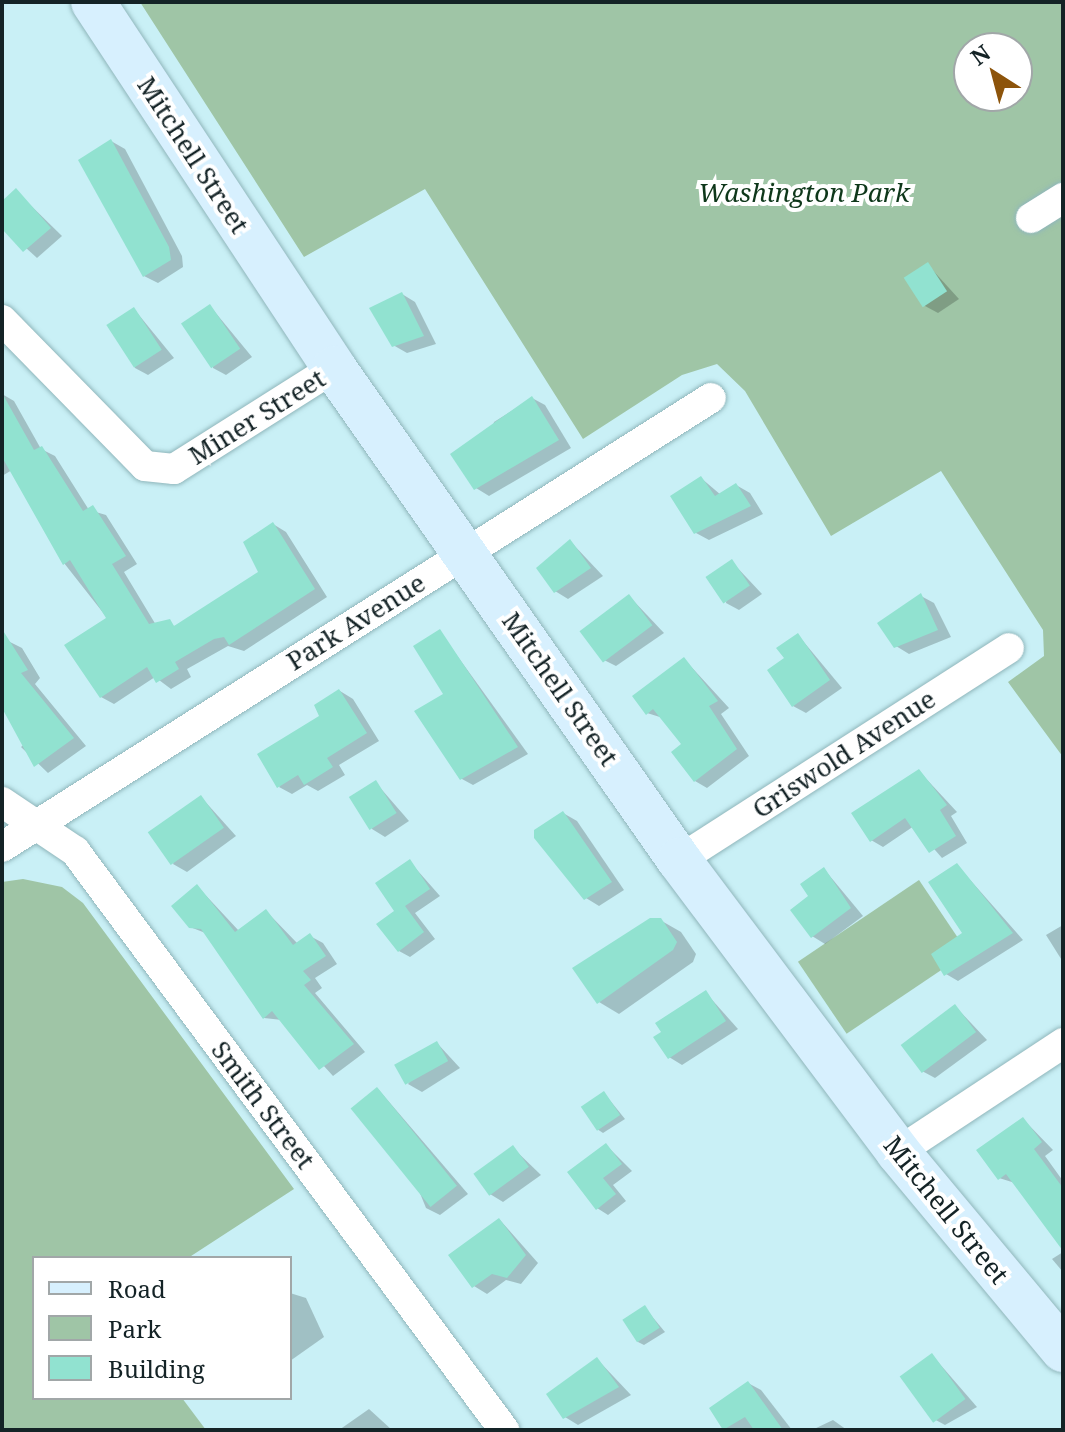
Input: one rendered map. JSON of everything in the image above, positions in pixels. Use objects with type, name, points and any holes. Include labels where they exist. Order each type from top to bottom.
[{"type":"main road","name":"Mitchell Street","points":[[93,2],[334,368],[679,860],[898,1152],[1063,1350]]},
{"type":"street","points":[[1031,218],[1063,198]]},
{"type":"street","name":"Miner Street","points":[[2,320],[145,466],[174,469],[334,368]]},
{"type":"street","name":"Park Avenue","points":[[2,847],[711,398]]},
{"type":"street","name":"Griswold Avenue","points":[[679,860],[1009,648]]},
{"type":"street","name":"Smith Street","points":[[2,802],[34,827],[75,851],[504,1430]]},
{"type":"street","points":[[898,1152],[1063,1043]]},
{"type":"green space","name":"Washington Park","points":[[140,2],[1063,2],[1063,757],[1008,682],[1044,656],[1043,630],[941,471],[831,536],[745,391],[717,364],[682,375],[583,439],[425,189],[304,257]]},
{"type":"green space","points":[[23,879],[62,887],[83,903],[294,1189],[191,1256],[32,1256],[32,1400],[184,1400],[206,1430],[2,1430],[2,882]]},
{"type":"green space","points":[[919,880],[968,952],[847,1034],[798,962]]},
{"type":"building","points":[[111,139],[169,247],[171,260],[143,277],[78,160]]},
{"type":"building","points":[[16,188],[51,228],[23,252],[2,229],[2,201]]},
{"type":"building","points":[[928,262],[947,291],[923,307],[904,278]]},
{"type":"building","points":[[402,292],[424,336],[392,347],[369,308]]},
{"type":"building","points":[[210,304],[240,349],[211,368],[181,324]]},
{"type":"building","points":[[134,307],[162,350],[134,368],[106,325]]},
{"type":"building","points":[[2,393],[34,450],[42,446],[83,511],[93,505],[126,556],[112,564],[149,624],[170,619],[174,626],[258,572],[243,542],[273,522],[315,589],[229,645],[224,637],[214,639],[175,662],[179,669],[156,683],[147,667],[100,698],[64,645],[106,618],[70,560],[63,565],[2,457]]},
{"type":"building","points":[[532,396],[559,440],[474,490],[450,454]]},
{"type":"building","points":[[701,476],[715,496],[736,483],[751,506],[694,534],[670,496]]},
{"type":"building","points":[[570,539],[591,568],[554,593],[536,568]]},
{"type":"building","points":[[732,559],[750,586],[723,603],[705,577]]},
{"type":"building","points":[[921,593],[938,630],[894,648],[877,623]]},
{"type":"building","points":[[629,594],[652,625],[603,662],[579,631]]},
{"type":"building","points":[[2,629],[28,670],[21,673],[74,738],[34,767],[2,708]]},
{"type":"building","points":[[440,629],[518,747],[460,780],[414,711],[443,694],[413,646]]},
{"type":"building","points":[[798,633],[830,680],[792,707],[767,670],[784,658],[776,648]]},
{"type":"building","points":[[684,657],[718,701],[709,706],[737,749],[694,782],[671,752],[681,744],[653,709],[646,715],[632,696]]},
{"type":"building","points":[[339,689],[367,733],[327,758],[333,767],[304,785],[298,775],[277,788],[257,754],[319,716],[314,705]]},
{"type":"building","points":[[919,769],[947,805],[940,810],[956,836],[929,853],[905,818],[870,842],[851,813]]},
{"type":"building","points":[[376,780],[397,813],[370,830],[349,797]]},
{"type":"building","points":[[201,795],[224,828],[171,865],[148,832]]},
{"type":"building","points":[[563,811],[612,882],[584,900],[534,838],[534,830]]},
{"type":"building","points":[[410,859],[430,889],[405,906],[424,932],[398,952],[376,924],[394,911],[375,883]]},
{"type":"building","points":[[957,863],[1013,933],[944,976],[931,954],[962,933],[928,882]]},
{"type":"building","points":[[824,867],[851,908],[811,938],[790,910],[808,896],[800,884]]},
{"type":"building","points":[[197,884],[235,932],[266,909],[293,945],[310,933],[326,956],[303,971],[311,980],[304,985],[354,1044],[319,1070],[272,1011],[263,1019],[201,929],[189,928],[171,906]]},
{"type":"building","points":[[650,918],[661,918],[677,942],[673,950],[597,1004],[572,968]]},
{"type":"building","points":[[706,990],[726,1021],[668,1059],[653,1037],[661,1032],[655,1023]]},
{"type":"building","points":[[955,1004],[976,1032],[922,1073],[901,1045]]},
{"type":"building","points":[[437,1041],[448,1061],[405,1085],[394,1065]]},
{"type":"building","points":[[377,1087],[457,1186],[431,1207],[351,1108]]},
{"type":"building","points":[[604,1091],[620,1115],[597,1131],[581,1107]]},
{"type":"building","points":[[1023,1117],[1042,1142],[1034,1149],[1063,1188],[1063,1251],[1006,1174],[998,1180],[976,1150]]},
{"type":"building","points":[[606,1143],[622,1164],[603,1178],[616,1194],[596,1210],[567,1172]]},
{"type":"building","points":[[513,1145],[529,1167],[489,1196],[473,1174]]},
{"type":"building","points":[[499,1218],[526,1255],[507,1278],[492,1274],[472,1288],[448,1255]]},
{"type":"building","points":[[645,1305],[660,1328],[637,1342],[622,1320]]},
{"type":"building","points":[[932,1353],[966,1399],[933,1423],[900,1377]]},
{"type":"building","points":[[597,1357],[619,1387],[563,1419],[546,1394]]},
{"type":"building","points":[[748,1381],[783,1430],[754,1430],[745,1417],[723,1430],[709,1408]]}]
